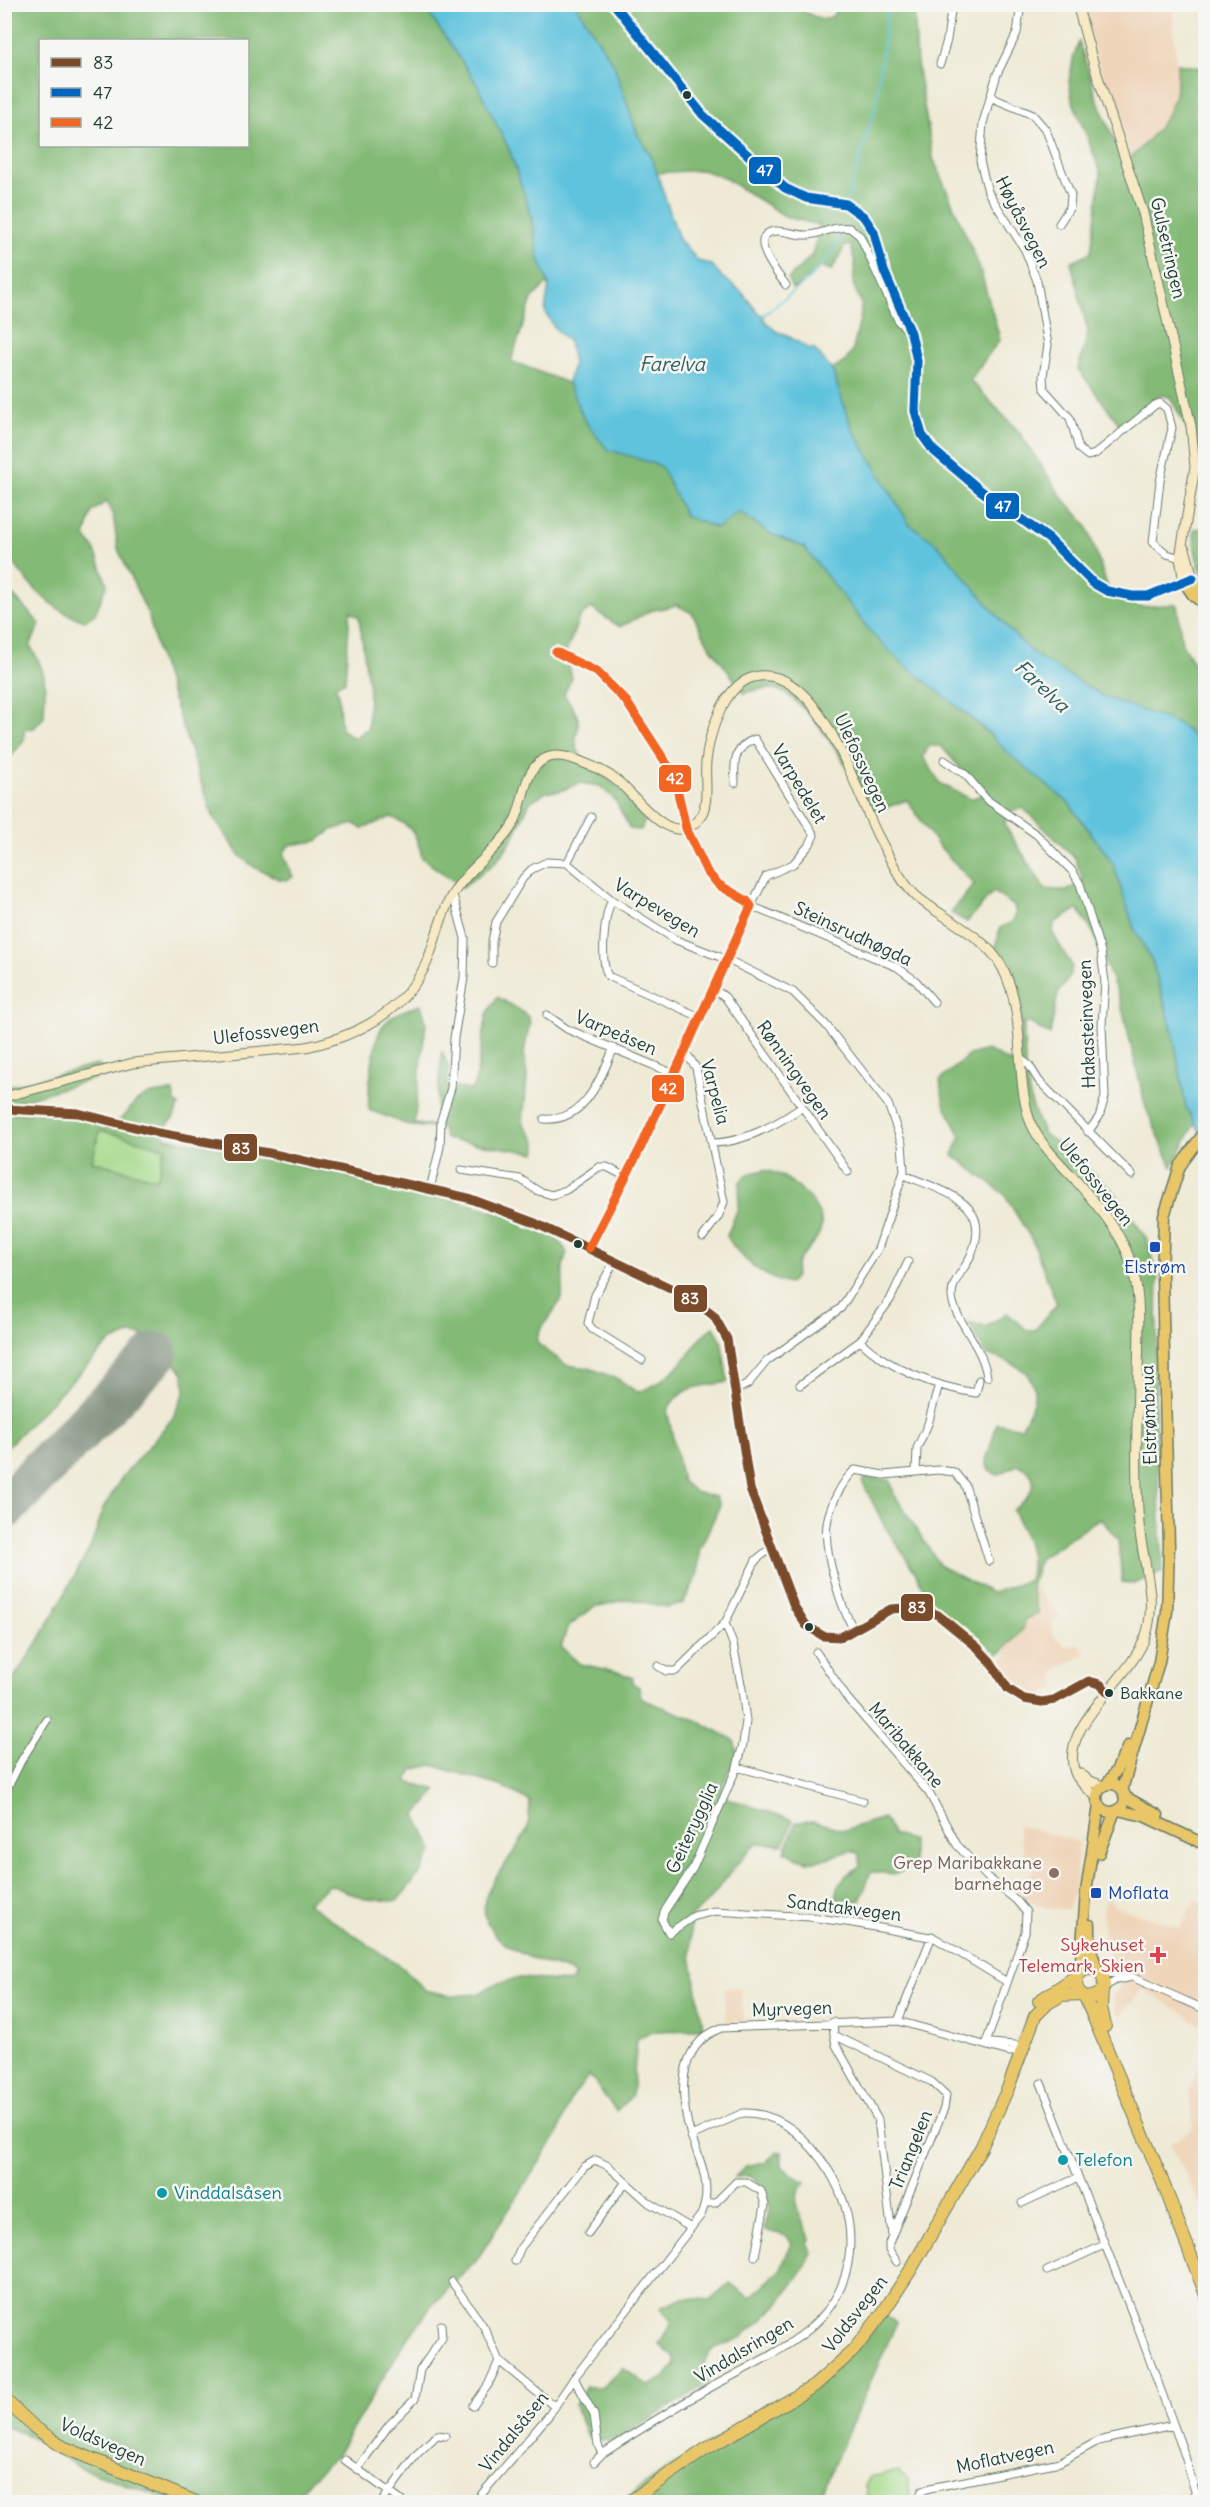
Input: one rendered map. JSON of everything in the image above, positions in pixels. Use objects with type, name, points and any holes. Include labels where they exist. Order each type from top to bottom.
[{"type":"highway","points":[[1116,2065],[1102,2013],[1103,1989],[1099,1972],[1087,1969],[1079,1974],[1076,1986],[1116,2065],[1206,2295]]},
{"type":"highway","name":"Voldsvegen","points":[[629,2502],[706,2449],[814,2386],[854,2351],[882,2314],[920,2254],[982,2146],[1003,2097],[1027,2019],[1040,2000],[1079,1974]]},
{"type":"highway","points":[[1083,1996],[1093,1997],[1103,1989]]},
{"type":"highway","name":"Voldsvegen","points":[[1016,2049],[1041,2009],[1062,1995],[1083,1996]]},
{"type":"highway","name":"Voldsvegen","points":[[4,2399],[34,2427],[63,2446],[196,2502]]},
{"type":"main road","points":[[614,4],[703,115],[763,166],[784,188],[806,198],[846,204],[864,217],[874,232],[884,271],[911,333],[917,361],[915,411],[918,426],[927,442],[950,465],[1044,535],[1093,583],[1107,591],[1140,597],[1160,592],[1188,580]]},
{"type":"main road","points":[[1188,580],[1206,597]]},
{"type":"main road","points":[[1188,580],[1193,596],[1206,606]]},
{"type":"main road","name":"Elstrømbrua","points":[[1123,1793],[1159,1662],[1168,1601],[1169,1546],[1161,1245],[1169,1194],[1186,1156],[1206,1130]]},
{"type":"main road","name":"Elstrømbrua","points":[[1104,1785],[1120,1763],[1146,1708]]},
{"type":"main road","points":[[1079,1974],[1086,1892],[1098,1801],[1104,1785],[1115,1784],[1123,1793],[1206,1843]]},
{"type":"main road","points":[[1099,1972],[1090,1947],[1094,1876],[1104,1834],[1116,1810],[1124,1802],[1123,1793]]},
{"type":"main road","points":[[1098,1801],[1105,1810],[1144,1816],[1206,1843]]},
{"type":"street","points":[[940,64],[947,40],[952,4]]},
{"type":"street","name":"Høyåsvegen","points":[[1021,4],[1017,33],[997,74],[981,133],[981,170],[993,203],[1025,250],[1037,281],[1048,345],[1043,376],[1044,389],[1070,418],[1080,449],[1088,456],[1095,454],[1155,405],[1160,403],[1165,406],[1170,415],[1172,428],[1160,481],[1154,542],[1161,551],[1183,559]]},
{"type":"street","name":"Gulsetringen","points":[[1077,4],[1093,62],[1143,213],[1191,426],[1195,467],[1183,559]]},
{"type":"street","points":[[990,97],[1033,116],[1046,130],[1071,195],[1070,207],[1059,224]]},
{"type":"street","points":[[786,285],[765,255],[764,246],[769,234],[774,231],[807,235],[850,228],[860,236],[899,322],[911,333]]},
{"type":"street","points":[[1183,559],[1188,580]]},
{"type":"street","points":[[555,652],[602,675],[635,713],[677,782],[686,828],[711,878],[751,906]]},
{"type":"street","name":"Ulefossvegen","points":[[4,1097],[133,1063],[295,1049],[333,1041],[360,1029],[392,1010],[414,985],[426,963],[453,895],[471,869],[512,826],[532,770],[542,760],[552,756],[572,758],[602,771],[621,783],[658,821],[672,828],[686,828],[695,824],[702,814],[708,749],[718,716],[730,694],[746,680],[761,676],[779,679],[794,686],[822,716],[872,824],[904,881],[929,906],[985,946],[1001,965],[1016,1009],[1028,1114],[1035,1130],[1112,1225],[1124,1245],[1135,1277],[1138,1313],[1139,1513],[1151,1603],[1149,1625],[1142,1647],[1129,1668],[1079,1728],[1073,1744],[1073,1761]]},
{"type":"street","name":"Varpedelet","points":[[589,1248],[626,1177],[767,874],[793,864],[810,844],[814,835],[755,739],[744,744],[736,755],[735,783]]},
{"type":"street","name":"Hakasteinvegen","points":[[944,760],[966,775],[986,799],[1029,827],[1063,861],[1080,884],[1101,952],[1105,982],[1102,1025],[1105,1097],[1099,1116],[1088,1132]]},
{"type":"street","points":[[492,963],[492,941],[496,922],[523,878],[532,869],[546,862],[567,863],[591,817]]},
{"type":"street","name":"Varpevegen","points":[[567,863],[612,900],[679,941],[728,960],[793,992],[817,1015],[859,1064],[878,1088],[895,1118],[904,1156],[904,1175],[878,1249],[841,1308],[767,1361],[748,1384],[737,1390]]},
{"type":"street","points":[[430,1189],[440,1147],[441,1120],[451,1088],[454,1038],[465,962],[463,928],[453,895]]},
{"type":"street","points":[[612,900],[608,909],[603,963],[608,976],[700,1017]]},
{"type":"street","name":"Steinsrudhøgda","points":[[751,906],[897,967],[916,981],[934,1002]]},
{"type":"street","name":"Rønningvegen","points":[[714,988],[724,997],[848,1172]]},
{"type":"street","name":"Varpeåsen","points":[[547,1015],[560,1025],[674,1074]]},
{"type":"street","points":[[544,1119],[559,1119],[581,1105],[596,1088],[614,1048]]},
{"type":"street","name":"Varpelia","points":[[685,1051],[696,1068],[724,1202],[718,1217],[703,1237]]},
{"type":"street","points":[[1021,1059],[1088,1132],[1132,1175]]},
{"type":"street","name":"Varpelia","points":[[713,1143],[736,1141],[752,1135],[802,1107]]},
{"type":"street","points":[[4,1109],[78,1113],[158,1133],[269,1153],[430,1189],[492,1206],[589,1248],[689,1297],[714,1316],[728,1339],[750,1489],[794,1606],[806,1625],[816,1633],[830,1638],[841,1637],[891,1609],[919,1607],[938,1615],[976,1647],[990,1661],[1008,1689],[1024,1699],[1035,1702],[1054,1700],[1089,1681],[1100,1684],[1109,1693]]},
{"type":"street","points":[[461,1170],[520,1179],[538,1191],[552,1195],[566,1190],[599,1167],[607,1167],[626,1177]]},
{"type":"street","points":[[904,1175],[954,1196],[968,1205],[975,1215],[977,1229],[972,1251],[952,1294],[954,1305],[983,1357],[987,1377]]},
{"type":"street","points":[[615,1261],[595,1295],[588,1323],[610,1341],[642,1360]]},
{"type":"street","points":[[800,1385],[860,1341],[890,1300],[908,1262]]},
{"type":"street","points":[[860,1341],[879,1357],[939,1384],[976,1393],[979,1380]]},
{"type":"street","points":[[916,1472],[918,1448],[928,1424],[939,1384]]},
{"type":"street","points":[[855,1631],[840,1602],[826,1534],[830,1513],[848,1477],[855,1470],[884,1475],[946,1470],[961,1477],[988,1561]]},
{"type":"street","points":[[658,1666],[670,1672],[678,1670],[725,1623],[756,1560],[772,1547]]},
{"type":"street","name":"Geiterygglia","points":[[669,1933],[663,1920],[663,1912],[690,1874],[737,1767],[746,1730],[733,1644],[725,1623]]},
{"type":"street","name":"Maribakkane","points":[[816,1652],[847,1698],[929,1793],[957,1845],[987,1877],[1024,1908],[1026,1926],[986,2043]]},
{"type":"street","points":[[4,1795],[21,1761],[47,1720]]},
{"type":"street","points":[[1073,1761],[1083,1776],[1104,1785]]},
{"type":"street","points":[[1073,1761],[1080,1780],[1098,1801]]},
{"type":"street","name":"Geiterygglia","points":[[737,1767],[863,1801]]},
{"type":"street","name":"Sandtakvegen","points":[[669,1933],[694,1916],[723,1911],[810,1917],[932,1936],[1007,1982]]},
{"type":"street","points":[[898,2021],[932,1936]]},
{"type":"street","points":[[1099,1972],[1125,1974],[1206,2010]]},
{"type":"street","points":[[1103,1989],[1116,1980],[1137,1979]]},
{"type":"street","name":"Myrvegen","points":[[691,2136],[681,2086],[691,2058],[708,2036],[726,2027],[898,2021],[1016,2049]]},
{"type":"street","name":"Triangelen","points":[[833,2022],[834,2035],[841,2053],[878,2120],[892,2235]]},
{"type":"street","name":"Triangelen","points":[[834,2035],[932,2082],[946,2095],[944,2108],[892,2235],[889,2250],[897,2262]]},
{"type":"street","points":[[1041,2083],[1185,2456],[1197,2502]]},
{"type":"street","name":"Vindalsringen","points":[[594,2462],[602,2454],[809,2329],[834,2300],[848,2266],[852,2232],[840,2192],[819,2157],[795,2131],[770,2116],[743,2113],[691,2136]]},
{"type":"street","points":[[602,2454],[598,2445],[594,2415],[574,2379],[691,2228],[705,2203],[704,2174],[691,2136]]},
{"type":"street","points":[[515,2261],[528,2239],[586,2164],[596,2160],[602,2162],[649,2203],[691,2228]]},
{"type":"street","points":[[1022,2203],[1077,2178]]},
{"type":"street","points":[[705,2203],[715,2203],[736,2182],[746,2182],[761,2192],[765,2205],[755,2256]]},
{"type":"street","points":[[588,2233],[625,2183]]},
{"type":"street","points":[[1047,2271],[1104,2245]]},
{"type":"street","points":[[452,2282],[480,2321],[499,2361],[555,2407]]},
{"type":"street","points":[[358,2468],[389,2425],[415,2399],[420,2370],[442,2338],[441,2325]]},
{"type":"street","points":[[472,2406],[488,2385],[499,2361]]},
{"type":"street","name":"Vindalsåsen","points":[[475,2502],[555,2407],[574,2379]]},
{"type":"street","name":"Moflatvegen","points":[[917,2502],[922,2491],[930,2488],[1060,2462],[1098,2441],[1173,2425]]},
{"type":"street","points":[[382,2502],[426,2444],[437,2435],[444,2436]]},
{"type":"street","points":[[345,2460],[403,2502]]},
{"type":"shaded area","points":[[1082,5],[1172,5],[1178,84],[1171,111],[1130,159],[1099,67]]},
{"type":"shaded area","points":[[1032,1584],[1060,1616],[1052,1624],[1053,1635],[1065,1646],[1080,1644],[1086,1654],[1057,1669],[1054,1674],[1057,1689],[1037,1697],[1028,1696],[1014,1688],[1006,1679],[997,1660],[1006,1657],[1007,1638]]},
{"type":"shaded area","name":"Grep Maribakkane barnehage","points":[[1017,1825],[1078,1842],[1076,1882],[1069,1909],[1047,1909],[1018,1895],[1037,1863],[1025,1856]]},
{"type":"shaded area","name":"Sykehuset Telemark, Skien","points":[[1106,1896],[1117,1907],[1180,1928],[1195,1898],[1198,1902],[1205,1898],[1205,2027],[1143,1989],[1121,2015],[1116,2013],[1111,1998],[1124,1982],[1120,1982],[1116,1965],[1105,1944],[1102,1914]]},
{"type":"shaded area","points":[[724,1988],[741,1988],[744,2021],[726,2022]]},
{"type":"shaded area","points":[[1205,2046],[1206,2207],[1202,2208],[1170,2143],[1193,2130],[1189,2092]]},
{"type":"green space","points":[[4,5],[423,5],[468,68],[482,91],[504,138],[522,187],[549,285],[545,285],[532,299],[511,361],[568,383],[584,419],[637,457],[661,466],[685,516],[716,528],[739,512],[769,533],[804,547],[874,636],[1069,803],[1113,863],[1134,928],[1152,961],[1173,1033],[1186,1107],[1195,1123],[1172,1167],[1146,1108],[1120,1000],[1094,934],[1078,909],[1054,923],[1053,934],[1072,966],[1069,978],[1058,993],[1050,1035],[1030,1023],[1024,1023],[1025,1067],[1031,1102],[1045,1135],[1065,1148],[1115,1193],[1147,1239],[1158,1275],[1155,1424],[1163,1571],[1134,1584],[1122,1582],[1118,1539],[1100,1518],[1039,1559],[1031,1588],[1038,1613],[1025,1619],[1024,1628],[1002,1652],[992,1657],[929,1602],[917,1575],[884,1525],[862,1481],[865,1478],[890,1480],[894,1494],[940,1566],[992,1593],[1029,1580],[1030,1552],[1013,1510],[1029,1494],[1033,1481],[1031,1475],[1018,1465],[997,1475],[989,1471],[986,1461],[997,1423],[1022,1428],[1033,1401],[1034,1387],[1031,1379],[1019,1367],[986,1354],[969,1323],[986,1327],[1007,1313],[1027,1330],[1035,1330],[1057,1304],[1032,1240],[1004,1194],[953,1155],[961,1136],[944,1104],[940,1080],[969,1055],[987,1050],[1009,1062],[1016,1061],[1021,1015],[1018,990],[1006,964],[995,949],[1000,928],[1012,922],[1016,914],[1014,906],[993,892],[967,922],[951,913],[974,884],[937,844],[907,800],[871,813],[833,746],[807,712],[794,700],[781,691],[772,689],[744,693],[709,645],[692,613],[677,605],[650,611],[620,627],[591,608],[579,618],[566,653],[572,678],[564,694],[578,719],[576,746],[578,751],[593,768],[631,799],[644,823],[641,830],[630,829],[615,800],[600,786],[580,783],[560,791],[546,792],[530,802],[511,842],[496,862],[462,887],[422,858],[413,832],[391,817],[362,829],[355,824],[334,829],[317,841],[289,845],[283,854],[293,877],[287,880],[279,879],[254,867],[239,855],[212,815],[158,654],[149,617],[118,549],[113,515],[107,501],[92,512],[85,537],[94,548],[107,584],[95,614],[85,621],[51,604],[15,565],[4,548]],"holes":[[[350,611],[359,617],[369,690],[368,728],[354,738],[341,729],[338,691],[334,687],[345,681]],[[929,746],[941,746],[983,794],[971,799],[941,784],[923,757]],[[1023,808],[1075,858],[1083,881],[1067,891],[1045,889],[1005,826],[1007,813]]]},
{"type":"green space","points":[[576,5],[790,5],[824,19],[832,17],[839,5],[914,5],[917,64],[933,158],[979,266],[1000,339],[970,380],[1020,433],[1061,496],[1086,524],[1110,594],[1133,596],[1140,607],[1177,604],[1182,643],[1205,684],[1205,765],[1198,740],[1143,712],[1105,697],[1036,656],[1010,631],[938,545],[909,524],[851,426],[832,370],[846,361],[853,350],[861,314],[861,303],[853,284],[855,264],[851,245],[845,246],[832,270],[821,267],[801,285],[792,289],[788,279],[812,255],[820,225],[786,217],[723,177],[702,170],[656,173],[651,155],[638,136],[614,65]]},
{"type":"green space","points":[[1079,42],[1097,99],[1122,158],[1130,159],[1166,117],[1175,94],[1177,64],[1197,67],[1205,75],[1205,486],[1201,485],[1201,454],[1170,397],[1161,395],[1122,428],[1078,369],[1088,332],[1071,262],[1091,252],[1101,173],[1072,99],[1069,81]]},
{"type":"green space","points":[[1206,528],[1205,578],[1197,560],[1194,529]]},
{"type":"green space","points":[[5,587],[40,624],[30,646],[43,673],[45,688],[44,717],[34,728],[24,729],[24,740],[5,764]]},
{"type":"green space","points":[[497,997],[520,1010],[530,1022],[524,1052],[527,1077],[523,1123],[537,1145],[536,1153],[445,1139],[442,1128],[411,1126],[369,1110],[372,1068],[378,1035],[384,1024],[393,1016],[421,1005],[426,1022],[414,1124],[435,1126],[442,1052],[449,1068],[447,1086],[470,1090],[475,1084],[487,1014]]},
{"type":"green space","points":[[97,1065],[112,1073],[16,1102],[13,1113],[45,1113],[115,1123],[140,1099],[157,1093],[173,1092],[175,1102],[179,1105],[174,1117],[163,1130],[166,1138],[318,1169],[472,1205],[545,1231],[562,1245],[567,1253],[563,1266],[563,1289],[560,1301],[539,1332],[537,1343],[566,1365],[589,1368],[618,1379],[637,1392],[650,1387],[669,1374],[709,1330],[714,1327],[721,1339],[728,1382],[686,1391],[679,1395],[667,1410],[682,1481],[695,1492],[716,1497],[720,1505],[699,1551],[698,1575],[683,1603],[666,1607],[629,1599],[594,1607],[567,1628],[561,1647],[580,1664],[615,1671],[633,1678],[632,1683],[639,1687],[642,1699],[696,1720],[734,1740],[737,1753],[722,1787],[727,1798],[793,1820],[783,1845],[757,1843],[739,1861],[708,1901],[690,1917],[691,1955],[703,2027],[655,2032],[637,2039],[632,2096],[616,2111],[589,2075],[570,2100],[558,2133],[478,2258],[430,2308],[401,2348],[336,2456],[309,2481],[293,2502],[174,2502],[79,2467],[24,2433],[5,2427],[4,1966],[10,1927],[5,1910],[5,1691],[38,1642],[91,1546],[103,1509],[122,1477],[172,1419],[185,1391],[183,1373],[163,1349],[145,1336],[129,1334],[110,1342],[5,1449],[5,1087]],"holes":[[[100,1130],[165,1148],[157,1179],[92,1161]],[[432,1765],[503,1787],[530,1801],[526,1832],[487,1892],[485,1915],[491,1929],[500,1940],[513,1949],[543,1963],[571,1972],[575,1977],[569,1982],[520,1978],[495,1984],[478,1994],[453,1996],[425,1990],[404,1969],[307,1903],[330,1885],[365,1899],[397,1901],[421,1872],[433,1850],[416,1815],[437,1790],[407,1782],[412,1770]]]},
{"type":"green space","points":[[100,1130],[165,1148],[157,1179],[91,1161]]},
{"type":"green space","points":[[764,1170],[780,1175],[799,1188],[816,1208],[821,1221],[820,1231],[815,1241],[801,1257],[796,1266],[796,1275],[789,1284],[762,1272],[746,1260],[727,1236],[738,1208],[740,1181],[748,1174]]},
{"type":"green space","points":[[884,1818],[893,1835],[912,1840],[914,1865],[896,1874],[871,1872],[860,1901],[836,1898],[838,1887],[843,1879],[860,1866],[859,1854],[852,1850],[818,1861],[811,1861],[795,1857],[785,1851],[796,1822],[814,1821],[844,1830]]},
{"type":"green space","points":[[778,2152],[782,2152],[782,2166],[806,2182],[800,2189],[796,2202],[810,2238],[808,2245],[812,2254],[798,2277],[782,2299],[753,2328],[739,2339],[719,2346],[707,2356],[705,2366],[710,2382],[613,2442],[587,2437],[575,2405],[586,2387],[602,2387],[623,2368],[649,2386],[664,2378],[675,2364],[674,2357],[659,2344],[672,2322],[660,2308],[683,2298],[711,2300],[730,2283],[750,2298],[780,2270],[792,2244],[787,2236],[764,2230],[769,2211],[767,2189],[750,2176],[735,2177],[746,2166],[765,2162]]},
{"type":"green space","points":[[878,2314],[897,2322],[817,2502],[622,2502],[675,2464],[788,2398],[814,2379],[845,2354]]},
{"type":"green space","points":[[899,2471],[907,2479],[912,2502],[868,2502],[865,2485],[870,2477]]},
{"type":"water","name":"Farelva","points":[[423,5],[576,5],[614,65],[638,136],[651,156],[679,239],[698,261],[712,265],[722,277],[741,291],[759,314],[764,315],[764,320],[777,332],[785,334],[807,348],[814,349],[832,370],[851,426],[909,524],[938,545],[1010,631],[1036,656],[1105,697],[1179,724],[1198,740],[1206,765],[1205,1141],[1186,1107],[1173,1033],[1163,997],[1152,961],[1134,928],[1113,863],[1069,803],[1010,755],[984,728],[900,661],[874,636],[804,547],[769,533],[739,512],[717,528],[685,516],[661,466],[607,449],[584,419],[568,383],[573,364],[569,342],[554,327],[545,311],[549,285],[539,259],[533,221],[509,149],[475,81]]},
{"type":"waterway","points":[[848,199],[876,105],[888,4]]},
{"type":"waterway","points":[[764,315],[819,268],[836,245],[840,233]]},
{"type":"taxiway","points":[[110,1401],[125,1396],[152,1369],[150,1357],[143,1355],[136,1358],[132,1379]]},
{"type":"runway","points":[[4,1508],[156,1354]]},
{"type":"transit line","name":"47","points":[[614,4],[703,115],[785,188],[806,198],[846,204],[864,217],[874,232],[884,271],[911,333],[917,361],[915,411],[922,435],[933,450],[980,490],[1049,539],[1093,583],[1107,591],[1132,596],[1148,596],[1193,578]]},
{"type":"transit line","name":"42","points":[[556,652],[597,672],[626,701],[674,775],[686,828],[707,872],[719,885],[747,901],[751,906],[641,1147],[589,1248]]},
{"type":"transit line","name":"83","points":[[6,1109],[78,1113],[158,1133],[269,1153],[468,1198],[535,1223],[689,1297],[714,1316],[727,1339],[750,1489],[794,1606],[806,1625],[823,1636],[841,1637],[891,1609],[919,1607],[938,1615],[977,1647],[990,1661],[1008,1689],[1024,1699],[1042,1702],[1054,1700],[1089,1681],[1100,1684],[1109,1693]]},
{"type":"place","name":"Elstrøm","points":[[1155,1247]]},
{"type":"place","name":"Bakkane","points":[[1109,1693]]},
{"type":"place","name":"Grep Maribakkane barnehage","points":[[1054,1873]]},
{"type":"place","name":"Moflata","points":[[1096,1893]]},
{"type":"place","name":"Sykehuset Telemark, Skien","points":[[1158,1955]]},
{"type":"place","name":"Telefon","points":[[1063,2160]]},
{"type":"place","name":"Vinddalsåsen","points":[[162,2193]]}]
